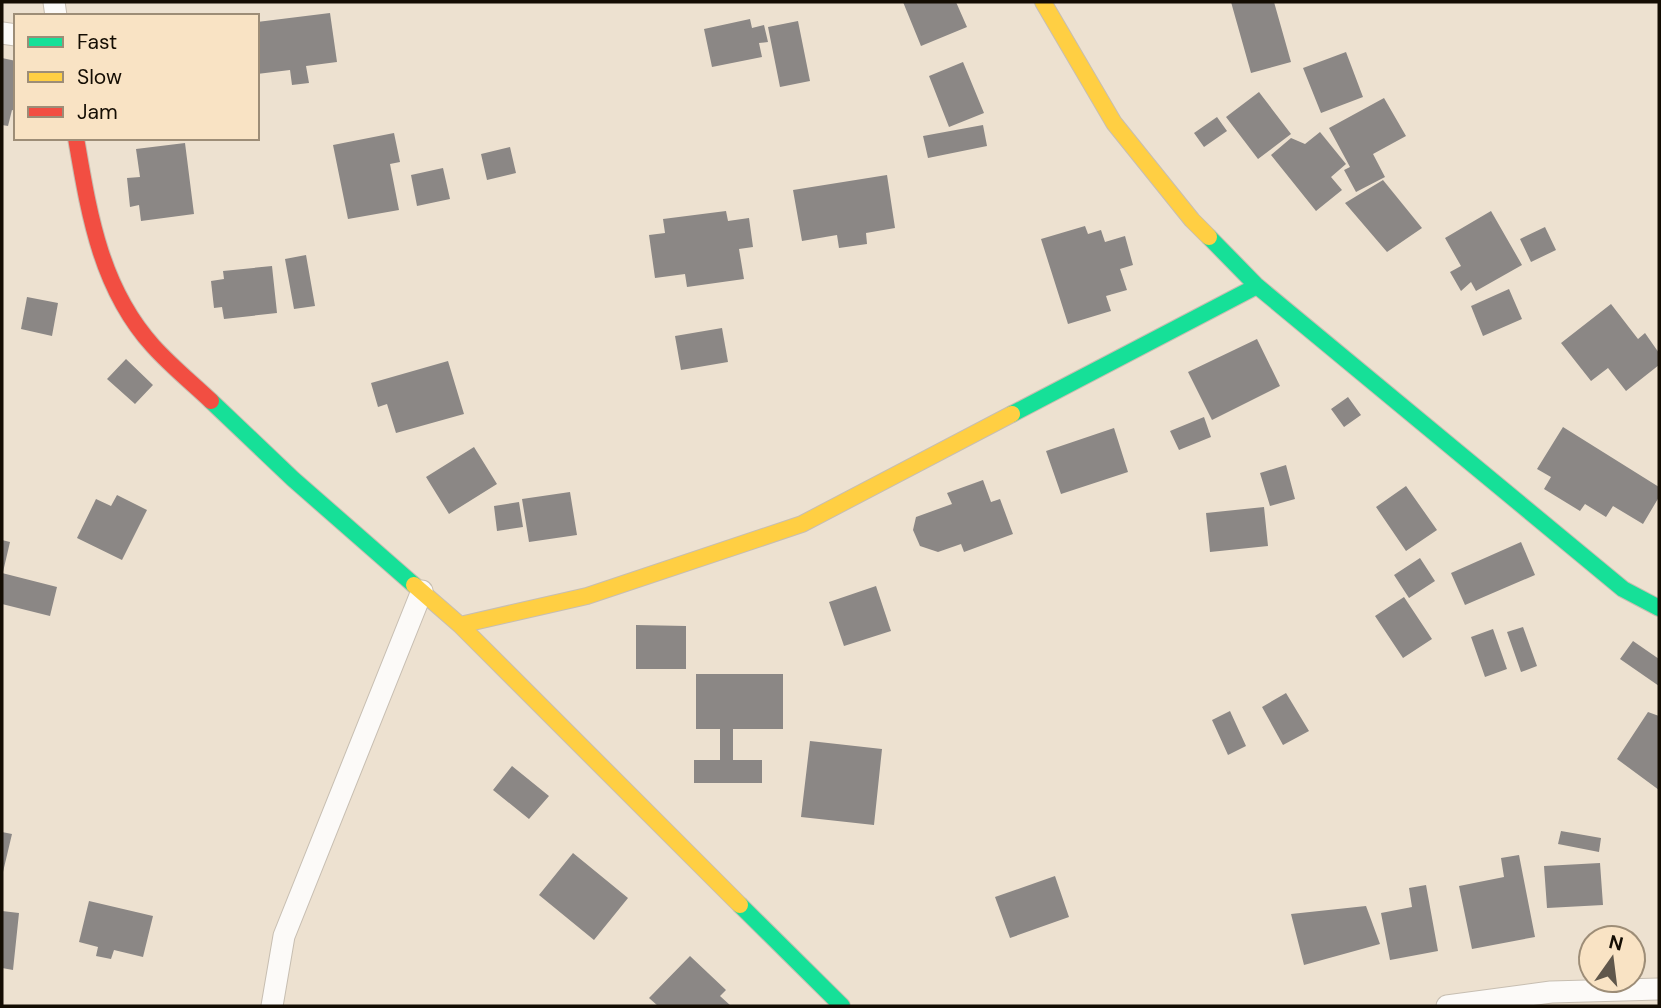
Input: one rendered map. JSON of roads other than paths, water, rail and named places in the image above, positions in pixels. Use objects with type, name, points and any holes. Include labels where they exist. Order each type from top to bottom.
[{"type":"street","points":[[1043,2],[1114,123],[1192,220],[1256,286],[1623,589],[1659,608]]},
{"type":"street","points":[[76,140],[90,225],[114,290],[152,345],[293,479],[460,625],[842,1006]]},
{"type":"street","points":[[460,625],[587,596],[802,524],[1256,286]]},
{"type":"street","points":[[272,1006],[284,936],[422,591]]},
{"type":"street","points":[[1447,1006],[1550,992],[1659,989]]}]
